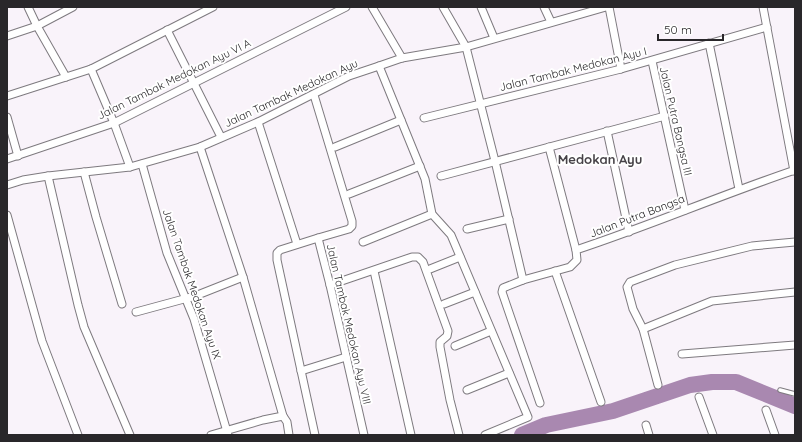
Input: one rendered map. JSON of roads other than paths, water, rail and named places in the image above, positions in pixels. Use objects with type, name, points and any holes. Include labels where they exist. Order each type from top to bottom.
[{"type":"street","points":[[28,7],[66,77]]},
{"type":"street","points":[[7,36],[37,26],[73,7]]},
{"type":"street","points":[[7,96],[91,69],[213,7]]},
{"type":"street","name":"Jalan Tambak Medokan Ayu VI A","points":[[7,159],[114,123],[346,7]]},
{"type":"street","points":[[372,7],[402,58]]},
{"type":"street","points":[[443,7],[466,46],[523,280]]},
{"type":"street","points":[[481,7],[494,38]]},
{"type":"street","points":[[544,7],[550,22]]},
{"type":"street","points":[[608,7],[621,69]]},
{"type":"street","name":"Jalan Tambak Medokan Ayu","points":[[7,185],[23,180],[48,176],[130,167],[200,147],[258,122],[349,76],[402,58],[466,46],[608,7]]},
{"type":"street","points":[[763,7],[794,171]]},
{"type":"street","name":"Jalan Tambak Medokan Ayu I","points":[[424,118],[479,103],[621,69],[767,27]]},
{"type":"street","points":[[167,30],[221,137]]},
{"type":"street","points":[[709,43],[739,189]]},
{"type":"street","name":"Jalan Putra Bangsa III","points":[[652,60],[685,210]]},
{"type":"street","points":[[379,66],[425,179],[432,214],[451,235],[528,417],[485,435]]},
{"type":"street","points":[[91,69],[114,123],[130,167]]},
{"type":"street","points":[[314,95],[352,221],[352,226],[349,229],[318,238]]},
{"type":"street","points":[[441,176],[665,116]]},
{"type":"street","points":[[7,117],[18,156]]},
{"type":"street","points":[[335,147],[401,120]]},
{"type":"street","points":[[258,122],[297,244]]},
{"type":"street","points":[[607,132],[629,232]]},
{"type":"street","points":[[200,147],[243,277],[283,416],[287,422],[289,435]]},
{"type":"street","points":[[540,403],[502,292],[503,288],[523,280],[570,267],[577,260],[576,250],[549,147]]},
{"type":"street","name":"Jalan Tambak Medokan Ayu IX","points":[[142,164],[165,246],[194,319],[205,353],[227,432]]},
{"type":"street","points":[[349,194],[420,166]]},
{"type":"street","name":"Jalan Putra Bangsa","points":[[576,250],[629,232],[739,189],[794,171]]},
{"type":"street","points":[[84,172],[122,304]]},
{"type":"street","points":[[48,176],[84,327],[130,435]]},
{"type":"street","points":[[363,242],[432,214]]},
{"type":"street","points":[[7,215],[42,341],[78,435]]},
{"type":"street","points":[[467,229],[509,219]]},
{"type":"street","name":"Jalan Tambak Medokan Ayu VIII","points":[[315,435],[277,260],[277,253],[280,250],[318,238],[364,435]]},
{"type":"street","points":[[658,385],[643,329],[633,309],[627,287],[628,284],[674,265],[752,246],[795,242]]},
{"type":"street","points":[[330,285],[412,257],[418,257],[422,262],[448,331],[447,336],[440,342],[440,347],[450,400],[459,435]]},
{"type":"street","points":[[430,269],[460,257]]},
{"type":"street","points":[[555,270],[601,402]]},
{"type":"street","points":[[374,271],[412,435]]},
{"type":"street","points":[[136,312],[195,296],[243,277]]},
{"type":"street","points":[[444,304],[475,292]]},
{"type":"street","points":[[643,329],[712,301],[795,292]]},
{"type":"street","points":[[455,346],[491,331]]},
{"type":"street","points":[[682,354],[795,345]]},
{"type":"street","points":[[302,371],[346,357]]},
{"type":"street","points":[[467,390],[509,373]]},
{"type":"street","points":[[700,397],[712,435]]},
{"type":"street","points":[[766,410],[775,435]]},
{"type":"street","points":[[211,435],[283,416]]},
{"type":"street","points":[[646,425],[649,435]]},
{"type":"lane","points":[[780,390],[795,394]]},
{"type":"waterway","points":[[522,435],[546,425],[613,411],[690,385],[712,382],[736,382],[795,406]]},
{"type":"district","name":"Medokan Ayu","points":[[600,159]]}]
